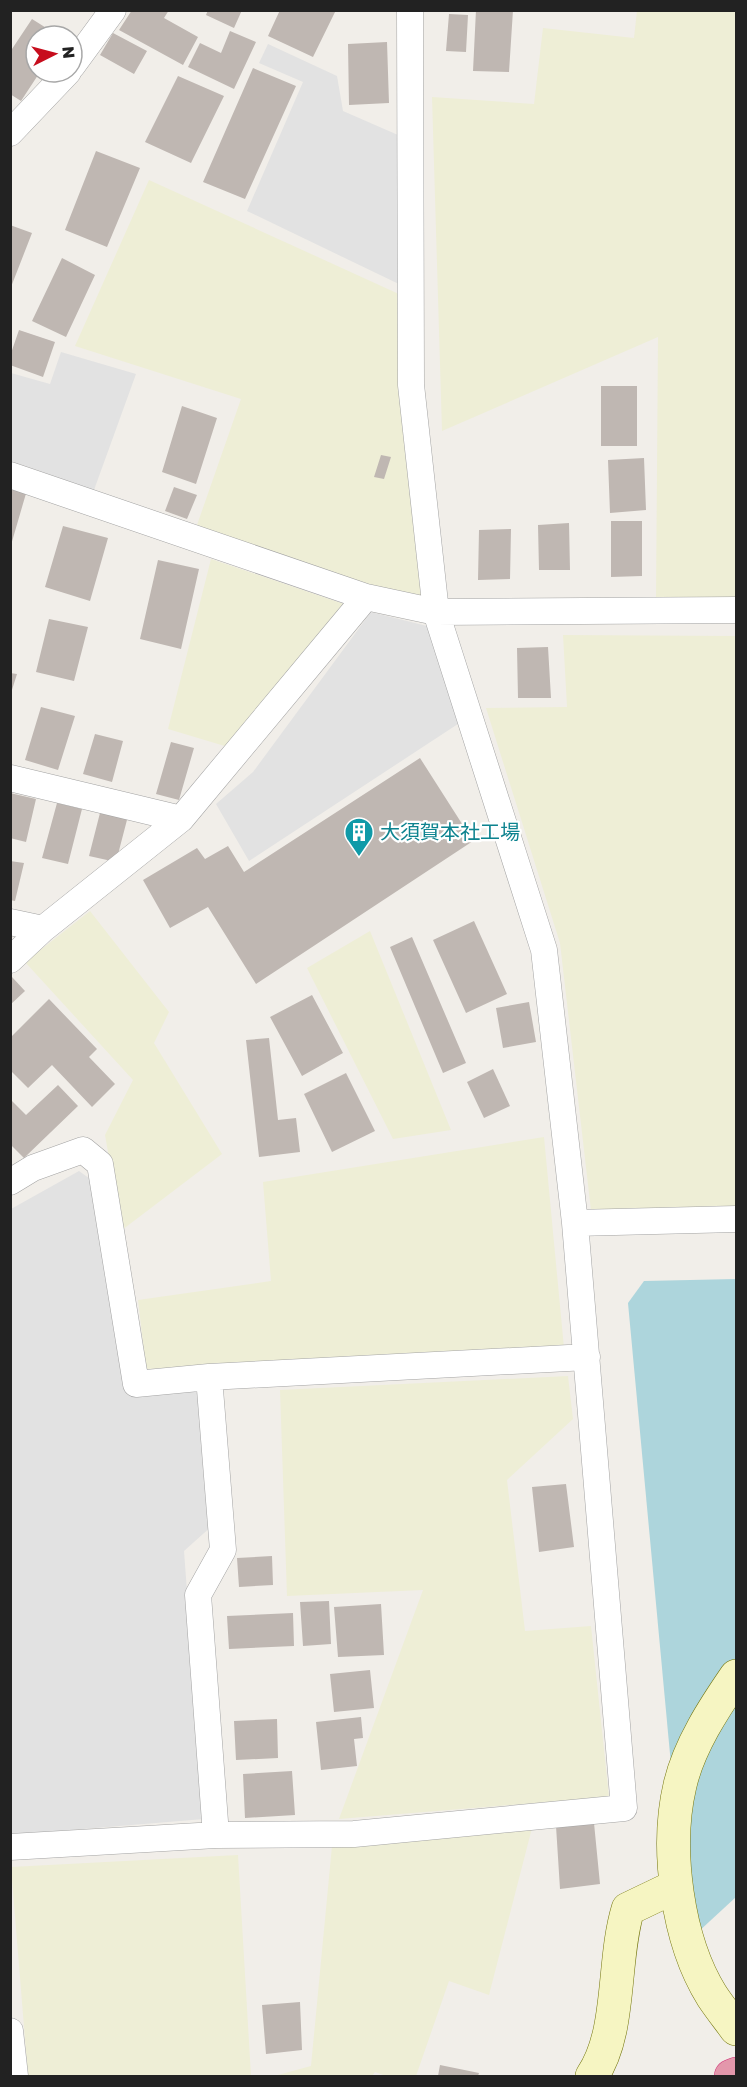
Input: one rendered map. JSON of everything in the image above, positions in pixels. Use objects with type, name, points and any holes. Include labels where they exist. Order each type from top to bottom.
[{"type":"highway","points":[[731,2076],[736,2074]]},
{"type":"street","points":[[84,50],[113,10]]},
{"type":"street","points":[[10,1846],[216,1835],[354,1834],[624,1808],[574,1223],[544,950],[436,612],[411,385],[410,10]]},
{"type":"street","points":[[10,133],[57,84]]},
{"type":"street","points":[[10,475],[366,597],[436,612],[736,610]]},
{"type":"street","points":[[10,960],[43,929],[181,819],[366,597]]},
{"type":"street","points":[[10,778],[181,819]]},
{"type":"street","points":[[10,922],[43,929]]},
{"type":"street","points":[[10,1182],[33,1168],[83,1150],[100,1164],[136,1384],[209,1377],[586,1357]]},
{"type":"street","points":[[574,1223],[736,1219]]},
{"type":"street","points":[[209,1377],[223,1550],[198,1595],[216,1835]]},
{"type":"street","points":[[736,1676],[699,1736],[680,1783],[673,1831],[676,1886],[686,1936],[711,1995],[736,2029]]},
{"type":"street","points":[[592,2076],[602,2061],[610,2024],[620,1945],[628,1909],[676,1886]]},
{"type":"street","points":[[10,2031],[15,2076]]},
{"type":"green space","points":[[637,11],[736,11],[736,602],[656,599],[658,337],[442,431],[432,97],[534,104],[543,28],[634,38]]},
{"type":"green space","points":[[149,180],[401,295],[429,604],[366,585],[197,525],[241,399],[75,346]]},
{"type":"green space","points":[[211,559],[344,604],[228,747],[168,729]]},
{"type":"green space","points":[[563,635],[736,636],[736,1213],[592,1219],[560,943],[486,708],[567,707]]},
{"type":"green space","points":[[90,911],[169,1012],[154,1043],[222,1154],[122,1230],[105,1135],[133,1080],[25,962]]},
{"type":"green space","points":[[370,931],[451,1130],[393,1139],[307,968]]},
{"type":"green space","points":[[544,1137],[564,1348],[146,1369],[138,1300],[271,1281],[263,1182]]},
{"type":"green space","points":[[568,1376],[573,1419],[507,1480],[525,1631],[591,1626],[609,1797],[339,1819],[423,1590],[287,1596],[280,1390]]},
{"type":"green space","points":[[532,1828],[489,1995],[449,1981],[416,2076],[386,2076],[375,2072],[372,2076],[274,2076],[311,2066],[332,1846]]},
{"type":"green space","points":[[238,1855],[251,2076],[28,2076],[11,1867]]},
{"type":"shaded area","points":[[268,44],[337,76],[343,111],[398,135],[403,286],[247,211],[303,82],[259,63]]},
{"type":"shaded area","points":[[61,352],[136,374],[94,490],[11,461],[11,373],[50,384]]},
{"type":"shaded area","points":[[371,612],[435,628],[464,720],[249,861],[216,804],[253,772]]},
{"type":"shaded area","points":[[79,1171],[93,1181],[127,1395],[193,1389],[203,1399],[213,1525],[184,1551],[204,1819],[11,1835],[11,1209]]},
{"type":"water","points":[[736,1279],[736,1897],[697,1933],[673,1786],[628,1303],[644,1281]]},
{"type":"building","points":[[132,10],[169,10],[164,18],[198,37],[183,65],[119,30]]},
{"type":"building","points":[[208,10],[242,10],[234,28],[206,15]]},
{"type":"building","points":[[280,10],[336,10],[313,57],[268,36]]},
{"type":"building","points":[[476,10],[513,10],[509,72],[473,71]]},
{"type":"building","points":[[449,14],[468,15],[466,52],[446,51]]},
{"type":"building","points":[[32,19],[40,24],[29,24]]},
{"type":"building","points":[[24,31],[24,84],[32,84],[21,101],[10,94],[10,52]]},
{"type":"building","points":[[230,31],[256,42],[234,89],[188,67],[200,43],[221,53]]},
{"type":"building","points":[[113,33],[147,51],[134,74],[100,55]]},
{"type":"building","points":[[387,42],[389,103],[349,105],[348,44]]},
{"type":"building","points":[[253,68],[296,86],[245,199],[203,182]]},
{"type":"building","points":[[178,76],[224,96],[191,163],[145,142]]},
{"type":"building","points":[[96,151],[140,168],[107,247],[65,230]]},
{"type":"building","points":[[10,225],[32,233],[11,287],[10,287]]},
{"type":"building","points":[[62,258],[95,275],[66,337],[32,321]]},
{"type":"building","points":[[19,330],[55,342],[43,377],[10,365],[10,356]]},
{"type":"building","points":[[601,386],[637,386],[637,446],[601,446]]},
{"type":"building","points":[[182,406],[217,418],[196,484],[162,472]]},
{"type":"building","points":[[381,455],[391,457],[384,479],[374,477]]},
{"type":"building","points":[[644,458],[646,510],[610,513],[608,460]]},
{"type":"building","points":[[10,486],[27,490],[11,545],[10,545]]},
{"type":"building","points":[[174,487],[197,495],[187,519],[165,511]]},
{"type":"building","points":[[611,521],[642,521],[642,576],[611,577]]},
{"type":"building","points":[[569,523],[570,570],[539,570],[538,525]]},
{"type":"building","points":[[63,526],[108,538],[90,601],[45,587]]},
{"type":"building","points":[[511,529],[510,579],[478,580],[479,530]]},
{"type":"building","points":[[158,560],[199,569],[181,649],[140,639]]},
{"type":"building","points":[[49,619],[88,627],[74,681],[36,672]]},
{"type":"building","points":[[548,647],[551,698],[518,698],[517,648]]},
{"type":"building","points":[[10,673],[17,674],[11,693],[10,693]]},
{"type":"building","points":[[41,707],[75,716],[58,770],[25,760]]},
{"type":"building","points":[[95,734],[123,741],[112,782],[83,774]]},
{"type":"building","points":[[171,742],[194,748],[179,800],[156,794]]},
{"type":"building","name":"大須賀本社工場","points":[[420,758],[473,841],[256,984],[208,907],[170,928],[143,880],[197,848],[205,859],[228,846],[244,872]]},
{"type":"building","points":[[10,793],[36,799],[26,842],[10,838]]},
{"type":"building","points":[[57,803],[82,809],[68,864],[42,858]]},
{"type":"building","points":[[101,809],[128,816],[116,862],[89,856]]},
{"type":"building","points":[[10,861],[24,863],[15,901],[10,900]]},
{"type":"building","points":[[474,921],[507,994],[466,1013],[433,940]]},
{"type":"building","points":[[412,937],[466,1063],[443,1073],[390,947]]},
{"type":"building","points":[[12,977],[25,991],[10,1005],[10,979]]},
{"type":"building","points":[[312,995],[343,1053],[302,1076],[270,1017]]},
{"type":"building","points":[[49,999],[97,1049],[89,1057],[115,1084],[92,1107],[52,1065],[28,1088],[10,1070],[10,1038]]},
{"type":"building","points":[[529,1002],[536,1042],[503,1048],[496,1008]]},
{"type":"building","points":[[269,1038],[278,1120],[296,1118],[300,1152],[259,1157],[246,1040]]},
{"type":"building","points":[[493,1069],[510,1106],[484,1118],[467,1082]]},
{"type":"building","points":[[346,1073],[375,1131],[332,1152],[304,1094]]},
{"type":"building","points":[[58,1085],[78,1106],[24,1158],[10,1144],[10,1099],[26,1115]]},
{"type":"building","points":[[566,1484],[574,1547],[539,1552],[532,1487]]},
{"type":"building","points":[[272,1556],[273,1585],[239,1587],[237,1558]]},
{"type":"building","points":[[329,1601],[331,1644],[303,1646],[300,1602]]},
{"type":"building","points":[[381,1604],[384,1655],[338,1657],[334,1607]]},
{"type":"building","points":[[293,1613],[294,1646],[229,1649],[227,1616]]},
{"type":"building","points":[[370,1670],[374,1708],[334,1712],[330,1674]]},
{"type":"building","points":[[361,1717],[363,1738],[354,1739],[357,1766],[321,1770],[316,1722]]},
{"type":"building","points":[[277,1719],[278,1758],[236,1760],[234,1721]]},
{"type":"building","points":[[292,1771],[295,1815],[245,1818],[243,1774]]},
{"type":"building","points":[[594,1823],[600,1884],[560,1889],[556,1826]]},
{"type":"building","points":[[300,2002],[302,2050],[266,2054],[262,2005]]},
{"type":"building","points":[[440,2065],[479,2073],[478,2076],[438,2076]]},
{"type":"place","name":"大須賀本社工場","points":[[359,858]]}]
